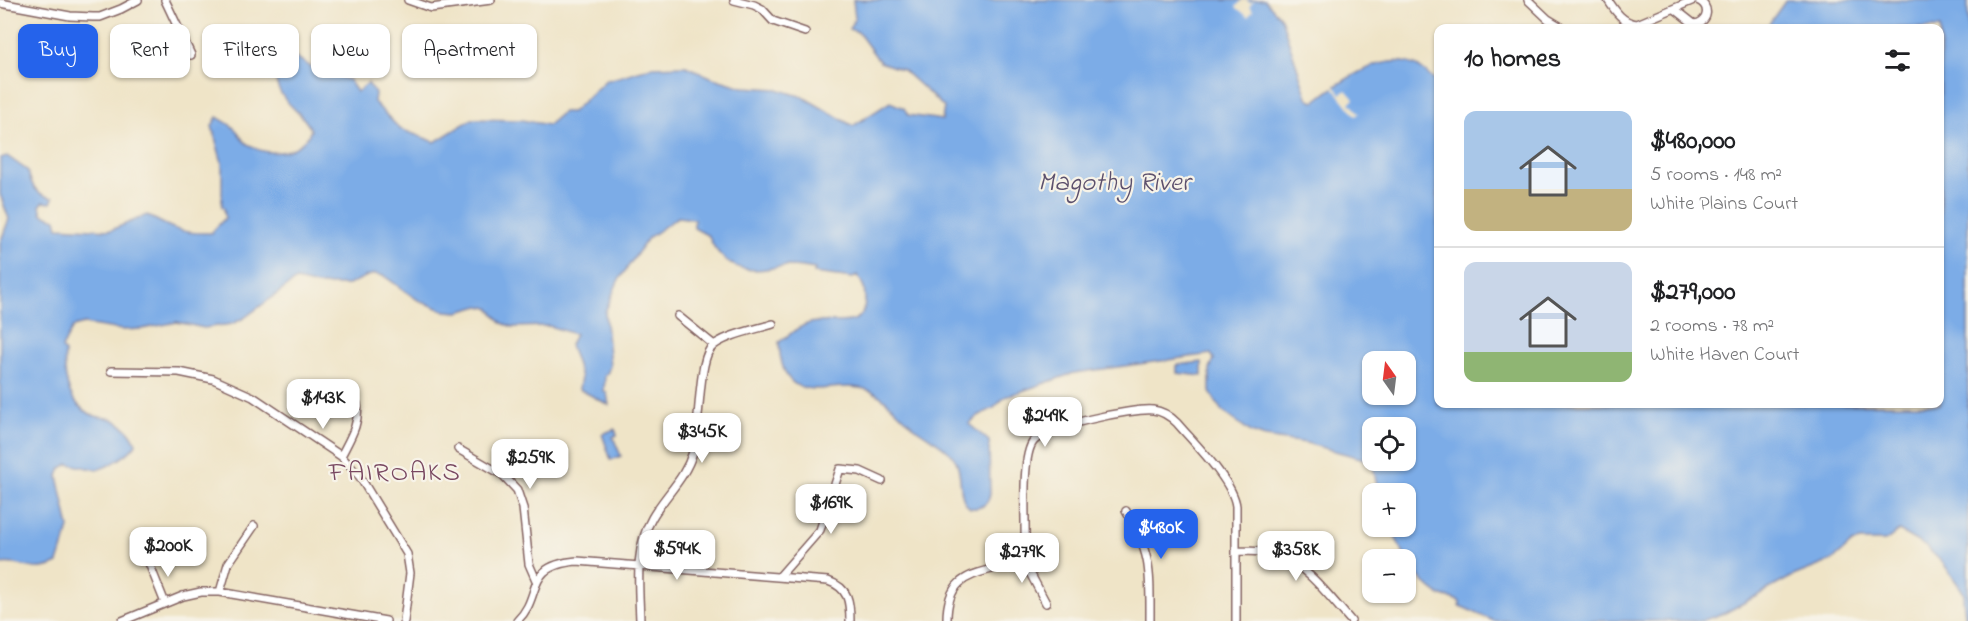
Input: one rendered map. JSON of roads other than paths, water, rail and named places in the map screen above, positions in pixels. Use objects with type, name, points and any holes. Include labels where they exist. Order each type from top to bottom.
[{"type":"street","points":[[0,3],[70,16],[100,17],[138,0]]},
{"type":"street","points":[[165,0],[191,55]]},
{"type":"street","points":[[408,0],[431,8],[491,0]]},
{"type":"street","points":[[734,0],[754,5],[762,9],[773,21],[805,32]]},
{"type":"street","points":[[1528,0],[1548,20],[1556,24]]},
{"type":"street","points":[[1608,0],[1614,9],[1630,23],[1637,24],[1676,9],[1688,1],[1696,0],[1706,6],[1706,18],[1700,24],[1694,24],[1676,9]]},
{"type":"street","points":[[678,316],[714,345]]},
{"type":"street","points":[[640,621],[639,566],[642,542],[653,516],[678,483],[692,456],[697,437],[705,359],[714,345],[722,340],[773,324]]},
{"type":"street","points":[[111,371],[179,372],[222,382],[253,397],[341,456],[360,477],[407,554],[410,573],[404,621]]},
{"type":"street","points":[[341,456],[356,424],[357,404]]},
{"type":"street","points":[[947,621],[949,598],[961,580],[1011,562],[1020,554],[1025,535],[1027,461],[1034,441],[1049,432],[1112,414],[1156,410],[1169,416],[1219,473],[1234,495],[1236,506],[1236,621]]},
{"type":"street","points":[[458,449],[502,475],[517,490],[523,508],[529,564],[536,580]]},
{"type":"street","points":[[779,577],[820,530],[840,469],[860,471],[882,482]]},
{"type":"street","points":[[1126,511],[1140,534],[1149,562],[1150,621]]},
{"type":"street","points":[[220,592],[228,564],[254,526]]},
{"type":"street","points":[[1236,551],[1265,552],[1288,559],[1307,575],[1351,621]]},
{"type":"street","points":[[1020,554],[1046,603]]},
{"type":"street","points":[[517,621],[527,609],[536,580],[549,569],[577,561],[779,577],[836,584],[849,598],[850,621]]},
{"type":"street","points":[[148,563],[165,603]]},
{"type":"street","points":[[122,621],[191,594],[220,592],[343,617],[386,621]]},
{"type":"water","name":"Magothy River","points":[[853,0],[1265,0],[1281,18],[1307,97],[1314,102],[1350,77],[1379,64],[1407,63],[1420,68],[1434,80],[1434,408],[1944,408],[1944,24],[1769,24],[1786,0],[1968,0],[1968,621],[1966,621],[1963,600],[1964,593],[1943,563],[1925,546],[1899,531],[1885,541],[1852,543],[1833,560],[1793,576],[1725,613],[1701,621],[1494,621],[1460,606],[1457,600],[1444,597],[1430,588],[1416,573],[1416,549],[1401,549],[1396,537],[1416,537],[1416,483],[1377,483],[1374,471],[1416,471],[1416,417],[1362,417],[1362,458],[1306,443],[1265,437],[1251,432],[1221,410],[1210,392],[1210,369],[1214,359],[1211,354],[1074,373],[1005,397],[994,408],[978,416],[969,424],[989,441],[990,494],[988,501],[983,505],[970,508],[963,499],[958,467],[953,456],[912,425],[881,397],[860,388],[801,387],[790,380],[782,366],[779,342],[797,329],[816,322],[844,322],[859,317],[863,311],[865,297],[863,284],[857,275],[853,278],[814,273],[815,269],[794,266],[745,269],[733,265],[722,257],[709,236],[694,228],[694,219],[678,217],[648,238],[618,281],[605,312],[610,366],[605,375],[604,392],[607,393],[609,405],[579,389],[581,377],[570,345],[575,334],[549,326],[513,327],[502,323],[489,308],[480,306],[458,312],[445,311],[418,300],[384,276],[375,274],[348,285],[318,285],[296,280],[244,318],[232,324],[204,328],[177,322],[142,329],[122,330],[84,324],[73,327],[62,348],[65,352],[66,381],[73,398],[86,411],[95,416],[112,419],[121,424],[136,444],[124,456],[102,468],[94,469],[68,464],[61,468],[58,476],[69,528],[58,563],[41,568],[0,564],[0,243],[9,219],[0,194],[0,158],[7,156],[28,171],[36,189],[43,195],[53,198],[51,203],[43,202],[40,206],[42,214],[56,219],[58,227],[111,230],[147,215],[178,230],[211,233],[225,218],[222,207],[222,163],[212,126],[217,117],[233,127],[244,141],[262,151],[282,152],[299,145],[311,130],[304,119],[282,96],[275,78],[299,78],[299,59],[311,67],[311,78],[343,78],[349,80],[357,92],[368,83],[375,93],[374,102],[400,129],[435,142],[472,119],[522,120],[548,125],[563,112],[572,112],[607,79],[652,67],[686,66],[713,78],[743,87],[777,89],[803,97],[853,126],[890,102],[904,108],[908,115],[942,120],[944,107],[903,70],[880,62],[858,32],[849,29],[855,18]]},
{"type":"water","points":[[1202,362],[1202,376],[1177,373],[1177,365]]},
{"type":"water","points":[[615,429],[617,435],[613,437],[621,456],[611,460],[602,434]]},
{"type":"district","name":"FAIROAKS","points":[[395,473]]}]
